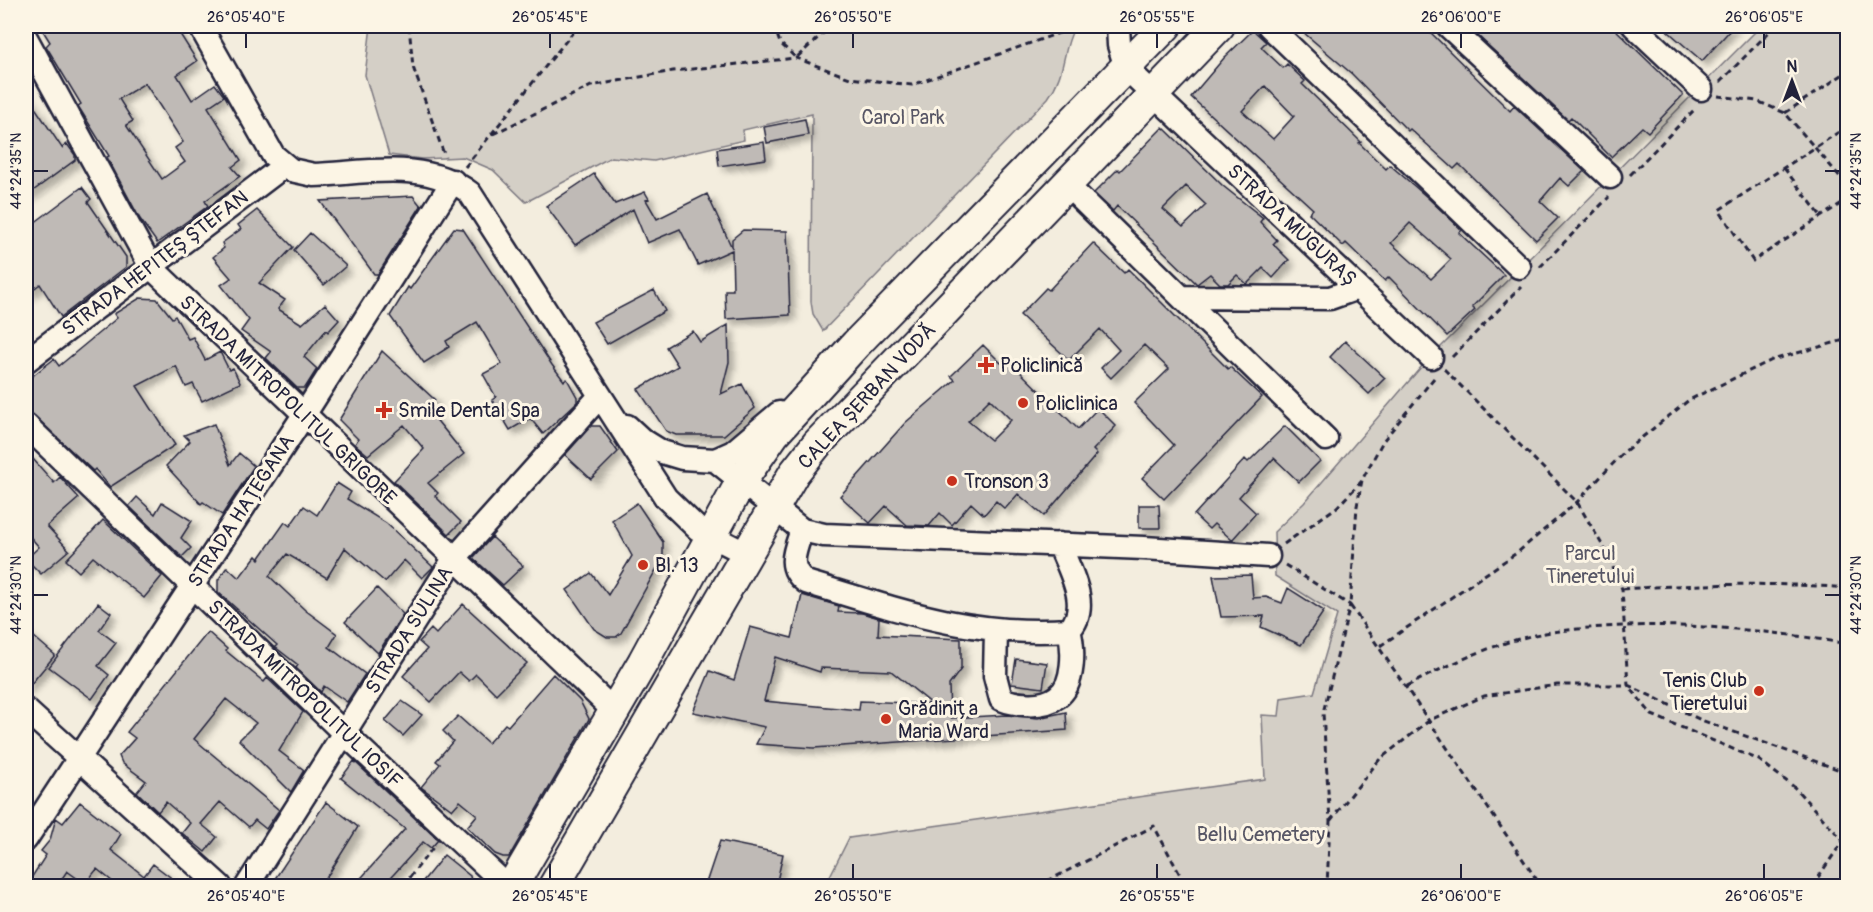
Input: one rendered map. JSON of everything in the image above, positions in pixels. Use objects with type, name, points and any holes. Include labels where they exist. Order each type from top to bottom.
[{"type":"main road","name":"CALEA ȘERBAN VODĂ","points":[[512,886],[614,711],[742,480],[774,434],[856,344],[1167,26]]},
{"type":"main road","name":"CALEA ȘERBAN VODĂ","points":[[554,886],[745,553],[794,473],[817,444],[1220,26]]},
{"type":"street","points":[[200,26],[268,147],[284,166],[299,173],[314,175],[418,171],[453,181],[478,203],[666,498],[686,520],[745,553]]},
{"type":"street","points":[[1118,26],[1119,45],[1126,68]]},
{"type":"street","points":[[1269,26],[1520,276]]},
{"type":"street","points":[[1448,26],[1610,177]]},
{"type":"street","points":[[1634,26],[1708,90]]},
{"type":"street","name":"STRADA MITROPOLITUL GRIGORE","points":[[26,38],[151,267],[614,711]]},
{"type":"street","name":"STRADA MUGURAȘ","points":[[1126,68],[1439,365]]},
{"type":"street","name":"STRADA HEPITEȘ ȘTEFAN","points":[[26,361],[284,166]]},
{"type":"street","name":"STRADA HAȚEGANA","points":[[26,839],[304,415],[453,181]]},
{"type":"street","points":[[1068,186],[1326,439]]},
{"type":"street","points":[[1182,297],[1330,298],[1358,288]]},
{"type":"street","points":[[600,396],[641,439],[662,452],[682,458],[715,460],[733,452],[856,344]]},
{"type":"street","name":"STRADA SULINA","points":[[247,886],[454,559],[600,396]]},
{"type":"street","name":"STRADA MITROPOLITUL IOSIF","points":[[26,425],[344,733],[507,886]]},
{"type":"street","points":[[666,498],[664,488],[666,470],[682,458]]},
{"type":"street","points":[[715,460],[802,530],[845,537],[1059,544],[1268,556]]},
{"type":"street","points":[[802,530],[793,554],[793,566],[797,575],[806,582],[959,626],[996,630],[1069,630]]},
{"type":"street","points":[[1059,544],[1079,602],[1079,615],[1069,630]]},
{"type":"street","points":[[996,630],[996,690],[1001,699],[1029,704],[1047,702],[1059,697],[1067,682],[1073,656],[1073,642],[1069,630]]},
{"type":"street","points":[[26,710],[220,886]]},
{"type":"path","points":[[409,26],[413,67],[453,181]]},
{"type":"path","points":[[453,181],[578,26]]},
{"type":"path","points":[[774,26],[780,43],[796,58],[850,78],[912,85],[1079,26]]},
{"type":"path","points":[[493,134],[591,86],[673,71],[796,58],[831,26]]},
{"type":"path","points":[[1708,90],[1775,26]]},
{"type":"path","points":[[1785,113],[1848,71]]},
{"type":"path","points":[[1708,90],[1757,101],[1785,113],[1848,186]]},
{"type":"path","points":[[1848,133],[1846,127],[1719,210],[1753,261],[1848,199]]},
{"type":"path","points":[[1784,168],[1821,217]]},
{"type":"path","points":[[1520,276],[1439,365],[1383,441],[1362,480],[1337,507],[1289,542],[1275,548],[1268,556],[1350,605],[1541,886]]},
{"type":"path","points":[[1380,646],[1518,552],[1577,501],[1625,452],[1689,400],[1772,360],[1848,339]]},
{"type":"path","points":[[1439,365],[1577,501],[1607,553],[1622,589],[1628,686],[1652,715],[1759,760],[1777,771],[1848,846]]},
{"type":"path","points":[[1327,886],[1330,821],[1323,714],[1350,605],[1357,506],[1362,480]]},
{"type":"path","points":[[1622,589],[1724,582],[1785,583],[1848,588]]},
{"type":"path","points":[[1407,686],[1444,667],[1494,647],[1551,632],[1625,627],[1733,628],[1848,644]]},
{"type":"path","points":[[1330,821],[1380,759],[1430,720],[1484,696],[1557,686],[1628,686],[1701,720],[1848,773]]},
{"type":"path","points":[[1038,886],[1155,826],[1186,886]]},
{"type":"path","points":[[403,886],[446,830]]},
{"type":"path","points":[[1812,886],[1843,841]]},
{"type":"path","points":[[1051,879],[1055,886]]},
{"type":"green space","name":"Carol Park","points":[[371,26],[1075,26],[1058,79],[1048,98],[823,331],[813,314],[811,302],[812,114],[743,130],[744,140],[654,161],[611,157],[526,202],[493,170],[463,157],[422,159],[389,155],[365,75]]},
{"type":"green space","name":"Parcul Tineretului","points":[[1761,26],[1847,26],[1847,886],[825,886],[849,838],[1265,779],[1262,715],[1279,716],[1281,698],[1314,693],[1337,615],[1275,576],[1274,532],[1304,503],[1422,366]]},
{"type":"building","points":[[40,26],[175,26],[197,61],[177,75],[192,100],[215,84],[224,96],[208,107],[241,160],[232,167],[240,176],[205,201],[208,206],[157,243],[140,219],[107,157],[109,156],[78,106],[81,104],[46,46],[50,42]],"holes":[[[145,83],[183,142],[175,148],[185,162],[162,179],[126,125],[133,121],[119,99]]]},
{"type":"building","points":[[1296,26],[1360,26],[1368,32],[1374,26],[1424,26],[1510,111],[1514,106],[1584,171],[1569,186],[1560,178],[1540,201],[1558,218],[1536,240],[1459,164],[1454,169],[1410,129],[1408,131],[1352,74]]},
{"type":"building","points":[[1486,26],[1612,26],[1683,95],[1648,132],[1642,127],[1611,157],[1571,117],[1568,120],[1477,35]]},
{"type":"building","points":[[1662,26],[1734,26],[1702,61]]},
{"type":"building","points":[[1253,30],[1266,42],[1261,47],[1283,68],[1287,64],[1305,81],[1302,84],[1361,142],[1359,143],[1386,169],[1390,165],[1428,198],[1462,230],[1459,233],[1504,275],[1472,307],[1475,310],[1447,336],[1389,277],[1385,281],[1346,243],[1343,246],[1309,213],[1313,209],[1191,97],[1224,58]],"holes":[[[1265,86],[1294,116],[1273,139],[1242,111]],[[1410,223],[1451,259],[1431,279],[1391,243]]]},
{"type":"building","points":[[26,94],[62,148],[67,144],[75,155],[75,160],[26,196]]},
{"type":"building","points":[[805,119],[808,135],[767,143],[764,127]]},
{"type":"building","points":[[1163,127],[1223,186],[1263,218],[1260,222],[1277,240],[1273,244],[1289,260],[1273,278],[1263,268],[1247,284],[1237,275],[1228,284],[1220,284],[1210,274],[1197,284],[1117,206],[1113,211],[1094,193],[1118,169],[1120,171]],"holes":[[[1186,186],[1206,205],[1183,227],[1163,209]]]},
{"type":"building","points":[[764,142],[766,159],[719,166],[717,149]]},
{"type":"building","points":[[594,174],[615,204],[645,192],[649,199],[646,200],[657,219],[707,194],[732,248],[732,239],[743,230],[787,231],[790,315],[726,319],[725,290],[733,290],[732,250],[698,265],[680,229],[647,243],[633,209],[575,245],[546,206]]},
{"type":"building","points":[[82,187],[91,199],[88,202],[126,257],[126,267],[61,317],[40,284],[26,295],[26,229]]},
{"type":"building","points":[[413,196],[421,206],[378,274],[374,274],[320,201]]},
{"type":"building","points":[[257,210],[293,247],[259,283],[285,300],[278,309],[302,324],[325,304],[339,320],[328,332],[326,330],[304,357],[317,369],[305,388],[297,388],[266,358],[271,352],[241,331],[249,320],[221,285],[231,278],[213,257],[224,248],[222,243],[241,229],[238,225]]},
{"type":"building","points":[[454,228],[463,229],[552,365],[564,381],[567,379],[577,397],[577,402],[543,434],[530,418],[510,430],[492,400],[496,397],[483,374],[502,364],[477,322],[446,341],[449,347],[424,363],[390,316],[408,287],[410,289]]},
{"type":"building","points":[[310,233],[346,266],[324,285],[294,250]]},
{"type":"building","points":[[1093,243],[1124,273],[1128,269],[1228,369],[1230,367],[1262,397],[1164,499],[1142,478],[1174,445],[1134,403],[1169,369],[1144,345],[1111,378],[1101,368],[1119,350],[1100,329],[1069,360],[1020,315],[1046,288],[1049,290]]},
{"type":"building","points":[[654,290],[665,311],[607,344],[593,322]]},
{"type":"building","points":[[140,298],[157,299],[172,318],[175,316],[188,339],[193,337],[205,360],[220,352],[229,370],[233,368],[240,383],[202,401],[193,384],[186,387],[176,366],[137,386],[175,445],[110,487],[95,469],[93,471],[26,408],[26,381],[54,359],[59,366],[117,318],[114,314]]},
{"type":"building","points":[[728,325],[729,362],[721,394],[742,384],[755,408],[724,435],[676,435],[666,431],[638,389],[678,366],[666,347],[693,331],[700,342]]},
{"type":"building","points":[[1345,341],[1385,378],[1369,394],[1330,357]]},
{"type":"building","points":[[983,345],[1001,363],[1006,358],[1078,429],[1098,408],[1116,426],[1093,450],[1097,454],[1044,516],[1018,494],[1005,509],[996,501],[984,515],[971,503],[952,525],[940,513],[929,526],[907,525],[886,506],[870,523],[840,496],[905,423],[955,380],[951,376]],"holes":[[[990,399],[1011,420],[991,440],[968,421]]]},
{"type":"building","points":[[382,351],[435,400],[426,407],[464,454],[428,483],[438,493],[435,496],[461,522],[449,534],[394,481],[424,449],[404,425],[368,455],[355,444],[358,439],[339,420]]},
{"type":"building","points":[[214,424],[230,465],[239,453],[254,466],[222,515],[203,502],[201,504],[166,466],[190,441],[184,435]]},
{"type":"building","points":[[591,426],[600,426],[618,452],[591,479],[565,455]]},
{"type":"building","points":[[1285,426],[1320,461],[1299,482],[1274,458],[1239,497],[1256,513],[1232,540],[1214,524],[1209,529],[1194,515],[1245,459],[1248,462]]},
{"type":"building","points":[[26,451],[54,483],[60,477],[79,498],[47,526],[69,550],[41,574],[26,559],[39,547],[26,532]]},
{"type":"building","points":[[337,483],[351,492],[347,499],[386,523],[433,567],[422,578],[404,560],[385,582],[345,548],[327,578],[287,554],[269,576],[305,610],[337,634],[329,647],[365,674],[347,702],[324,686],[321,692],[296,668],[298,665],[275,647],[277,645],[218,592],[218,580],[227,567],[239,578],[256,556],[259,559],[285,522],[290,526],[304,506],[317,515]]},
{"type":"building","points":[[137,497],[155,514],[162,502],[192,521],[181,538],[191,548],[182,557],[129,506]]},
{"type":"building","name":"Bl. 13","points":[[637,503],[663,542],[663,557],[621,633],[616,637],[607,637],[594,629],[567,590],[591,573],[608,595],[632,556],[612,520]]},
{"type":"building","points":[[1139,505],[1159,505],[1160,528],[1139,528]]},
{"type":"building","points":[[103,520],[162,576],[144,598],[93,557],[79,572],[66,560]]},
{"type":"building","points":[[492,537],[523,566],[503,585],[473,558]]},
{"type":"building","points":[[1251,575],[1253,598],[1266,597],[1282,603],[1288,588],[1324,611],[1301,645],[1261,627],[1264,616],[1221,617],[1213,576]]},
{"type":"building","points":[[377,588],[403,614],[378,653],[345,622]]},
{"type":"building","points":[[802,595],[839,606],[838,612],[862,613],[879,618],[878,635],[961,639],[961,669],[949,685],[950,718],[1007,715],[1038,718],[1066,712],[1067,730],[814,748],[756,744],[765,727],[693,712],[710,671],[734,680],[750,627],[792,638]],"holes":[[[775,657],[820,672],[821,668],[891,671],[932,704],[860,701],[859,710],[764,701]]]},
{"type":"building","points":[[98,603],[111,613],[99,630],[116,643],[98,666],[109,675],[92,699],[49,667]]},
{"type":"building","points":[[463,604],[527,663],[496,694],[476,674],[469,681],[459,672],[431,702],[403,676],[427,649],[419,642],[431,629],[436,634]]},
{"type":"building","points":[[26,630],[55,655],[26,690]]},
{"type":"building","points":[[208,632],[227,649],[226,651],[264,682],[267,678],[303,712],[279,751],[304,770],[291,792],[239,740],[256,723],[226,699],[194,739],[279,810],[266,829],[255,820],[249,827],[220,802],[201,824],[217,837],[205,852],[182,833],[190,823],[166,802],[158,812],[137,792],[146,781],[122,763],[119,756],[135,738],[127,732]]},
{"type":"building","points":[[1016,659],[1047,663],[1043,688],[1012,684]]},
{"type":"building","points":[[553,674],[580,701],[589,719],[509,857],[503,857],[495,854],[467,827],[477,815],[460,801],[452,810],[421,787],[440,764],[436,761],[453,741],[443,731],[458,716],[488,743],[505,724],[508,726]]},
{"type":"building","points":[[402,701],[422,715],[403,736],[385,721]]},
{"type":"building","points":[[354,761],[438,840],[431,848],[423,842],[383,886],[354,886],[405,829],[341,778]]},
{"type":"building","points":[[80,802],[121,834],[111,850],[144,876],[153,864],[182,886],[118,886],[97,869],[85,884],[67,871],[57,886],[26,886],[46,855],[41,851],[50,840],[56,818],[63,823]]},
{"type":"building","points":[[326,802],[358,827],[330,872],[319,886],[270,886]]},
{"type":"building","points":[[720,841],[783,854],[776,886],[705,886]]},
{"type":"building","points":[[444,855],[470,876],[472,886],[419,886]]},
{"type":"place","name":"Policlinică","points":[[986,365]]},
{"type":"place","name":"Policlinica","points":[[1023,403]]},
{"type":"place","name":"Smile Dental Spa","points":[[384,410]]},
{"type":"place","name":"Tronson 3","points":[[952,481]]},
{"type":"place","name":"Bl. 13","points":[[643,565]]},
{"type":"place","name":"Tenis Club Tieretului","points":[[1759,691]]},
{"type":"place","name":"Grădinița Maria Ward","points":[[886,719]]},
{"type":"park label","name":"Bellu Cemetery","points":[[1261,834]]}]
